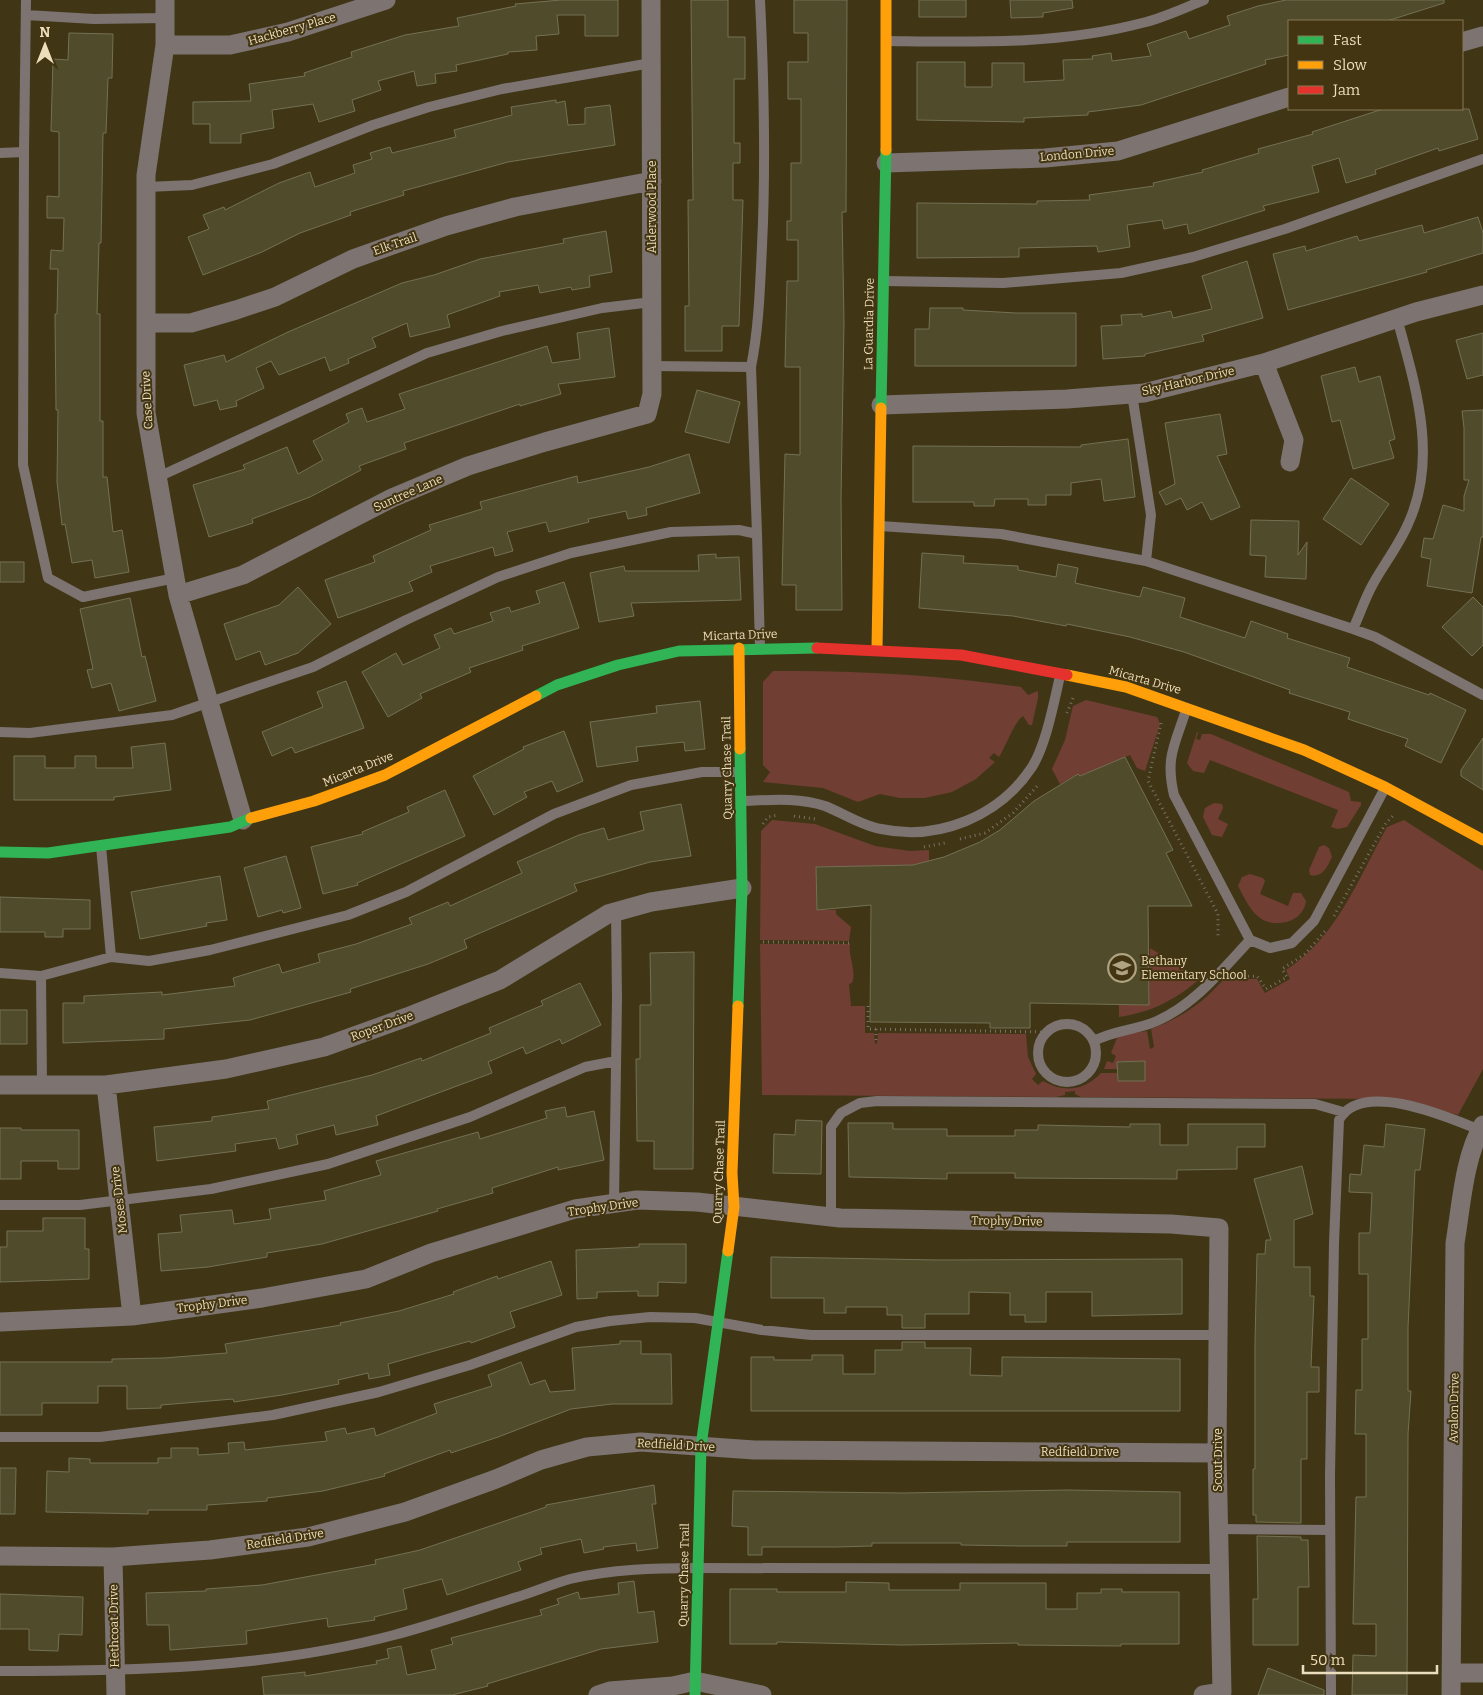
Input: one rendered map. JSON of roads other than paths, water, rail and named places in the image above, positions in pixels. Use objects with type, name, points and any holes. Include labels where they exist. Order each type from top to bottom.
[{"type":"street","name":"Hackberry Place","points":[[165,46],[230,46],[288,32],[386,0]]},
{"type":"street","name":"Alderwood Place","points":[[647,414],[652,394],[651,0]]},
{"type":"street","name":"La Guardia Drive","points":[[877,649],[886,163],[886,0]]},
{"type":"street","name":"Case Drive","points":[[165,9],[165,46],[146,187],[146,413],[176,586],[243,820]]},
{"type":"street","points":[[1463,42],[1483,36]]},
{"type":"street","name":"London Drive","points":[[886,163],[1045,158],[1118,151],[1288,97]]},
{"type":"street","name":"Elk Trail","points":[[146,323],[191,323],[236,310],[275,297],[353,259],[446,226],[515,207],[652,181]]},
{"type":"street","name":"Sky Harbor Drive","points":[[881,405],[1067,399],[1144,393],[1264,364],[1397,318],[1483,295]]},
{"type":"street","points":[[1264,364],[1294,440],[1290,462]]},
{"type":"street","name":"Suntree Lane","points":[[176,586],[243,575],[392,498],[468,466],[545,442],[647,414]]},
{"type":"street","name":"Micarta Drive","points":[[0,852],[48,852],[230,827],[243,820],[314,801],[386,775],[557,685],[618,665],[679,652],[739,648],[877,649],[962,655],[1126,686],[1304,750],[1385,787],[1483,840]]},
{"type":"street","name":"Quarry Chase Trail","points":[[695,1688],[701,1446],[734,1207],[732,1173],[742,888],[739,648]]},
{"type":"street","name":"Roper Drive","points":[[0,1085],[106,1085],[226,1068],[324,1047],[500,980],[608,914],[651,902],[742,888]]},
{"type":"street","name":"Moses Drive","points":[[106,1085],[132,1316]]},
{"type":"street","name":"Avalon Drive","points":[[1452,1695],[1455,1244],[1463,1195],[1476,1137],[1481,1128]]},
{"type":"street","name":"Trophy Drive","points":[[0,1322],[132,1316],[262,1298],[366,1279],[431,1253],[575,1209],[637,1200],[697,1202],[831,1218],[1171,1224],[1220,1228]]},
{"type":"street","name":"Scout Drive","points":[[1203,1695],[1222,1692],[1217,1453],[1220,1228]]},
{"type":"street","name":"Redfield Drive","points":[[0,1556],[113,1557],[210,1550],[308,1537],[405,1512],[496,1479],[541,1460],[587,1447],[641,1442],[763,1450],[1217,1453]]},
{"type":"street","name":"Hethcoat Drive","points":[[113,1557],[116,1695]]},
{"type":"street","points":[[1452,1673],[1483,1673]]},
{"type":"street","points":[[598,1695],[610,1691],[695,1688],[762,1695]]},
{"type":"lane","points":[[26,0],[23,465],[48,578],[83,597],[176,586]]},
{"type":"lane","points":[[760,0],[764,70],[764,212],[758,332],[751,367],[760,648]]},
{"type":"lane","points":[[886,41],[992,42],[1050,40],[1143,23],[1204,0]]},
{"type":"lane","points":[[26,15],[94,19],[165,9]]},
{"type":"lane","points":[[146,187],[192,185],[273,164],[373,125],[428,107],[502,89],[651,63]]},
{"type":"lane","points":[[0,152],[24,152]]},
{"type":"lane","points":[[884,281],[1003,282],[1121,273],[1193,257],[1285,229],[1483,159]]},
{"type":"lane","points":[[156,478],[426,353],[502,331],[602,308],[652,302]]},
{"type":"lane","points":[[1353,629],[1372,586],[1408,524],[1423,467],[1423,435],[1415,387],[1397,318]]},
{"type":"lane","points":[[652,366],[751,367]]},
{"type":"lane","points":[[1132,394],[1151,516],[1146,561]]},
{"type":"lane","points":[[879,526],[1000,534],[1146,561],[1376,637],[1483,695]]},
{"type":"lane","points":[[0,732],[30,733],[172,715],[313,667],[498,577],[571,553],[671,532],[739,530],[757,534]]},
{"type":"lane","points":[[741,801],[798,800],[822,805],[878,829],[908,833],[938,831],[973,820],[1007,795],[1032,766],[1045,734],[1061,673]]},
{"type":"lane","points":[[1187,707],[1170,759],[1169,774],[1174,794],[1250,940],[1270,948],[1292,943],[1314,921],[1385,787]]},
{"type":"lane","points":[[0,973],[41,976],[111,957],[149,961],[210,950],[348,915],[406,892],[554,814],[631,785],[702,772],[741,772]]},
{"type":"lane","points":[[101,846],[111,957]]},
{"type":"lane","points":[[614,1203],[616,912]]},
{"type":"lane","points":[[1094,1041],[1108,1033],[1155,1022],[1180,1009],[1208,985],[1250,940]]},
{"type":"lane","points":[[41,976],[42,1085]]},
{"type":"lane","points":[[1073,1024],[1088,1032],[1094,1041],[1097,1052],[1094,1064],[1088,1074],[1078,1080],[1067,1082],[1055,1080],[1046,1074],[1039,1064],[1037,1052],[1039,1041],[1055,1025],[1073,1024]]},
{"type":"lane","points":[[0,1205],[80,1205],[211,1189],[328,1164],[470,1117],[585,1067],[616,1061]]},
{"type":"lane","points":[[831,1218],[831,1128],[841,1113],[860,1103],[886,1101],[1315,1104],[1343,1112]]},
{"type":"lane","points":[[1331,1695],[1330,1530],[1336,1148],[1339,1120],[1343,1112],[1354,1105],[1380,1102],[1403,1103],[1481,1128]]},
{"type":"lane","points":[[0,1437],[100,1436],[273,1415],[379,1392],[470,1365],[576,1327],[610,1320],[650,1317],[718,1320],[762,1330],[811,1335],[1219,1335]]},
{"type":"lane","points":[[1219,1529],[1330,1530]]},
{"type":"lane","points":[[0,1671],[115,1671],[256,1660],[320,1651],[394,1635],[570,1579],[613,1572],[698,1568],[1220,1569]]},
{"type":"place","name":"Bethany Elementary School","points":[[1122,968]]}]
